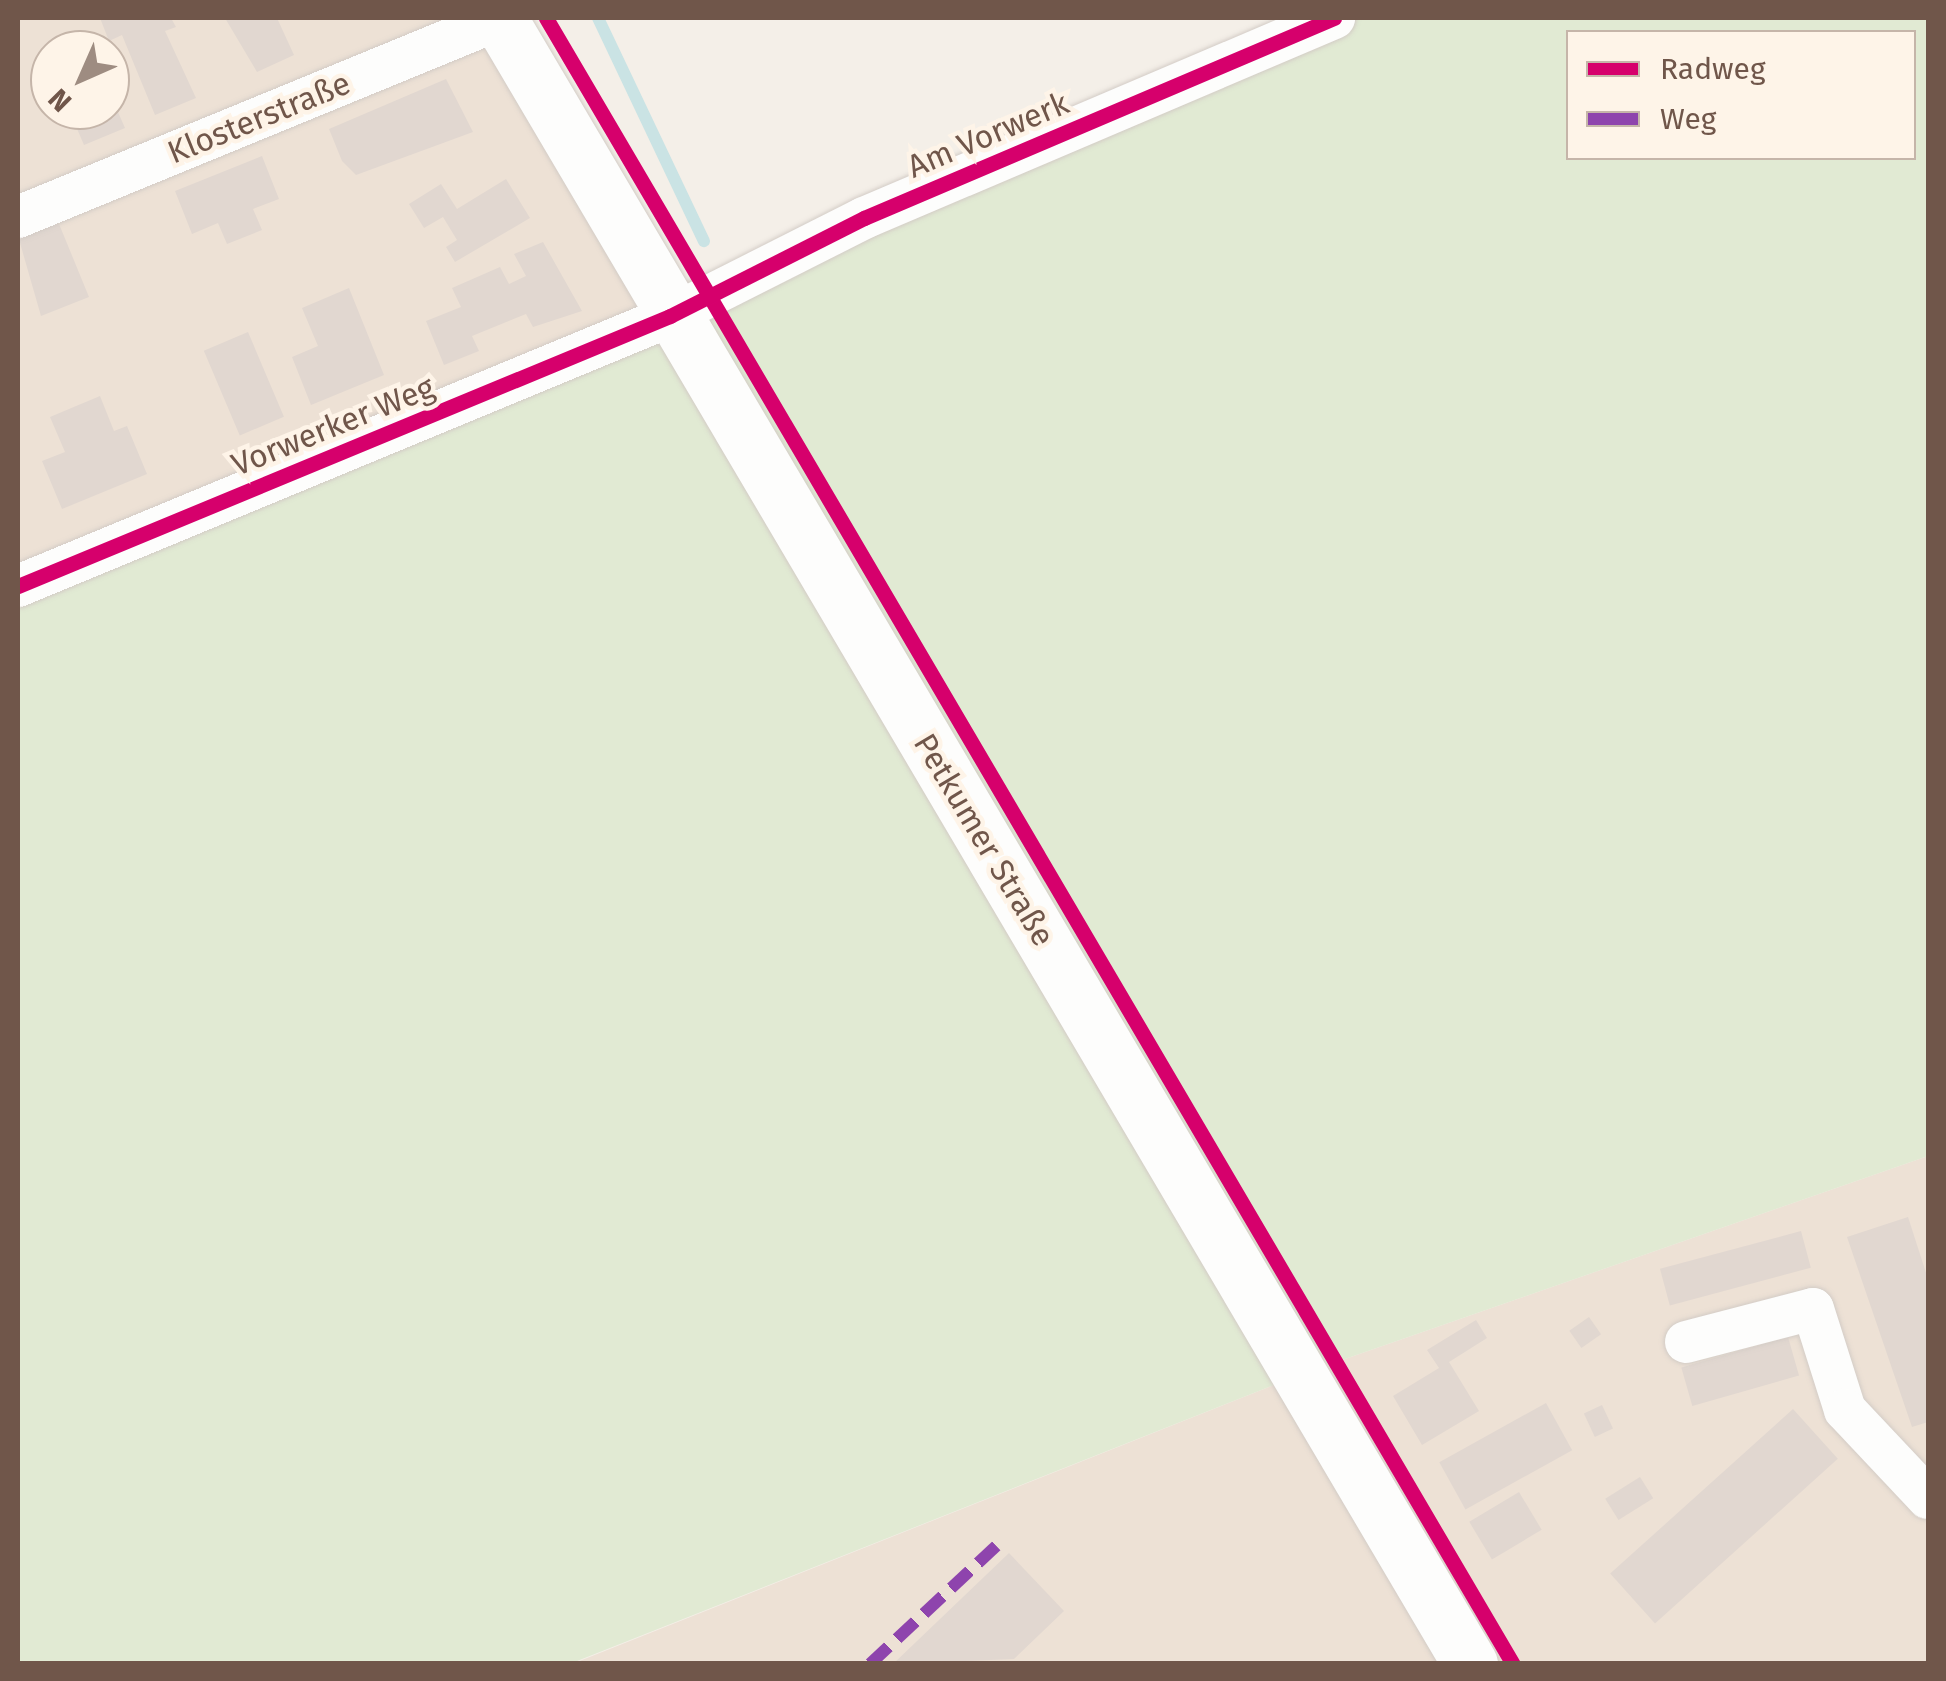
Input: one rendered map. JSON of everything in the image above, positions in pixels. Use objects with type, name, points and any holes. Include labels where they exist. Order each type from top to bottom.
[{"type":"main road","name":"Petkumer Straße","points":[[499,18],[670,316],[1470,1664]]},
{"type":"street","name":"Klosterstraße","points":[[18,217],[499,18]]},
{"type":"street","name":"Am Vorwerk","points":[[670,316],[864,218],[1334,18]]},
{"type":"street","name":"Vorwerker Weg","points":[[18,586],[670,316]]},
{"type":"street","points":[[1686,1342],[1813,1309],[1844,1410],[1928,1498]]},
{"type":"shaded area","points":[[18,18],[491,18],[670,316],[18,586]]},
{"type":"shaded area","points":[[1928,1156],[1928,1663],[572,1664],[1299,1375]]},
{"type":"green space","points":[[1334,18],[1928,18],[1928,1156],[1299,1375],[572,1663],[18,1664],[18,586]]},
{"type":"building","points":[[100,18],[171,18],[176,27],[165,31],[196,98],[155,115],[130,54],[130,30],[105,30]]},
{"type":"building","points":[[225,18],[277,18],[294,55],[257,72]]},
{"type":"building","points":[[446,79],[473,132],[356,175],[342,161],[329,129]]},
{"type":"building","points":[[78,130],[120,130],[84,145]]},
{"type":"building","points":[[262,156],[279,199],[253,209],[262,230],[227,244],[218,223],[192,234],[175,191]]},
{"type":"building","points":[[506,179],[530,218],[455,262],[446,247],[457,240],[443,217],[424,228],[409,204],[441,184],[457,209]]},
{"type":"building","points":[[57,219],[89,297],[41,316],[18,236]]},
{"type":"building","points":[[543,242],[582,311],[533,327],[526,314],[472,336],[479,351],[444,365],[426,321],[461,307],[452,288],[500,267],[509,284],[526,276],[514,254]]},
{"type":"building","points":[[349,288],[384,375],[311,405],[292,357],[318,346],[302,308]]},
{"type":"building","points":[[248,332],[284,417],[240,435],[204,351]]},
{"type":"building","points":[[100,396],[114,431],[127,426],[147,474],[62,509],[42,461],[65,452],[50,417]]},
{"type":"building","points":[[1908,1217],[1928,1279],[1928,1422],[1912,1427],[1847,1237]]},
{"type":"building","points":[[1801,1231],[1811,1268],[1670,1305],[1660,1269]]},
{"type":"building","points":[[1589,1317],[1601,1334],[1581,1348],[1569,1331]]},
{"type":"building","points":[[1476,1320],[1487,1338],[1449,1362],[1479,1411],[1422,1445],[1393,1396],[1439,1368],[1427,1350]]},
{"type":"building","points":[[1788,1337],[1799,1375],[1692,1406],[1681,1368]]},
{"type":"building","points":[[1546,1403],[1572,1450],[1465,1509],[1439,1462]]},
{"type":"building","points":[[1602,1405],[1613,1429],[1595,1437],[1584,1413]]},
{"type":"building","points":[[1793,1409],[1838,1459],[1655,1623],[1610,1574]]},
{"type":"building","points":[[1640,1477],[1653,1498],[1618,1520],[1605,1499]]},
{"type":"building","points":[[1519,1492],[1542,1530],[1492,1560],[1469,1522]]},
{"type":"building","points":[[1009,1553],[1064,1611],[1014,1659],[893,1664]]},
{"type":"waterway","points":[[598,18],[704,241]]},
{"type":"marked path","points":[[870,1664],[996,1546]]},
{"type":"cycle path","points":[[546,18],[1513,1664]]},
{"type":"cycle path","points":[[18,586],[670,316],[864,218],[1334,18]]}]
